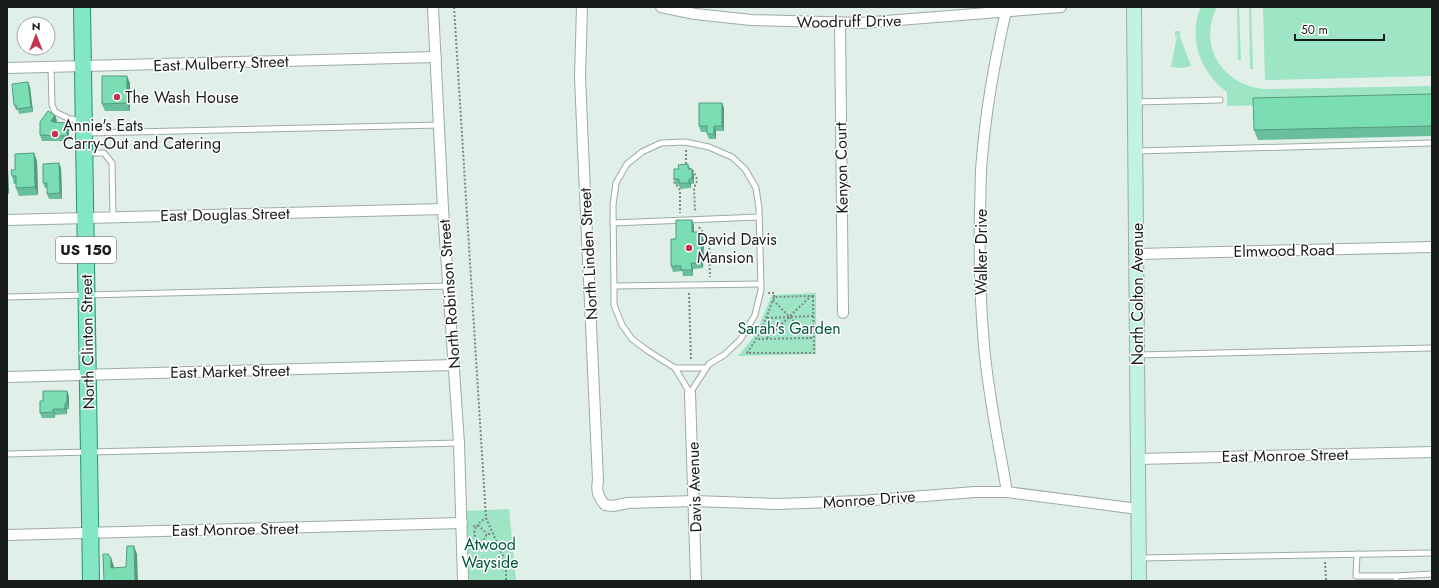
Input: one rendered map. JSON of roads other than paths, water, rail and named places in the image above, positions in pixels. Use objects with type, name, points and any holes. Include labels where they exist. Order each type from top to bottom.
[{"type":"main road","name":"North Clinton Street","points":[[82,7],[92,581]]},
{"type":"street","name":"North Robinson Street","points":[[433,7],[443,208],[459,443],[463,581]]},
{"type":"street","name":"North Linden Street","points":[[582,7],[580,77],[598,480],[597,493],[601,500]]},
{"type":"street","name":"Woodruff Drive","points":[[661,7],[695,14],[751,20],[840,23],[895,22],[1061,7]]},
{"type":"street","name":"North Colton Avenue","points":[[1134,7],[1139,581]]},
{"type":"street","name":"Walker Drive","points":[[1006,12],[995,66],[982,158],[980,301],[984,347],[1007,492]]},
{"type":"street","name":"Kenyon Court","points":[[840,23],[843,313]]},
{"type":"street","name":"East Mulberry Street","points":[[7,68],[436,57]]},
{"type":"street","name":"East Douglas Street","points":[[7,220],[443,208]]},
{"type":"street","name":"Elmwood Road","points":[[1136,254],[1432,247]]},
{"type":"street","name":"East Market Street","points":[[7,377],[454,365]]},
{"type":"street","name":"Davis Avenue","points":[[690,393],[696,581]]},
{"type":"street","name":"East Monroe Street","points":[[1138,459],[1432,452]]},
{"type":"street","name":"Monroe Drive","points":[[601,500],[605,505],[613,506],[628,503],[694,501],[777,504],[861,501],[975,492],[1007,492],[1138,509]]},
{"type":"street","name":"East Monroe Street","points":[[7,535],[462,523]]},
{"type":"lane","points":[[51,67],[52,105],[55,112],[84,126],[439,125]]},
{"type":"lane","points":[[1135,102],[1220,100]]},
{"type":"lane","points":[[685,142],[709,147],[732,157],[745,169],[756,188],[759,217],[761,290],[755,315],[740,340],[724,355],[709,364],[690,393],[675,368],[648,351],[632,338],[622,324],[614,305],[613,205],[616,183],[628,164],[642,152],[661,143],[685,142]]},
{"type":"lane","points":[[1136,151],[1432,143]]},
{"type":"lane","points":[[84,153],[104,152],[112,163],[113,217]]},
{"type":"lane","points":[[613,223],[759,217]]},
{"type":"lane","points":[[614,286],[761,284]]},
{"type":"lane","points":[[7,297],[448,286]]},
{"type":"lane","points":[[1137,355],[1432,348]]},
{"type":"lane","points":[[675,368],[706,368]]},
{"type":"lane","points":[[7,454],[459,443]]},
{"type":"lane","points":[[1139,558],[1432,553]]},
{"type":"lane","points":[[1357,554],[1356,576],[1396,578],[1432,574]]},
{"type":"place","name":"The Wash House","points":[[117,97]]},
{"type":"place","name":"Annie's Eats Carry-Out and Catering","points":[[55,134]]},
{"type":"place","name":"David Davis Mansion","points":[[689,248]]},
{"type":"park label","name":"Sarah's Garden","points":[[789,328]]},
{"type":"park label","name":"Atwood Wayside","points":[[490,553]]}]
